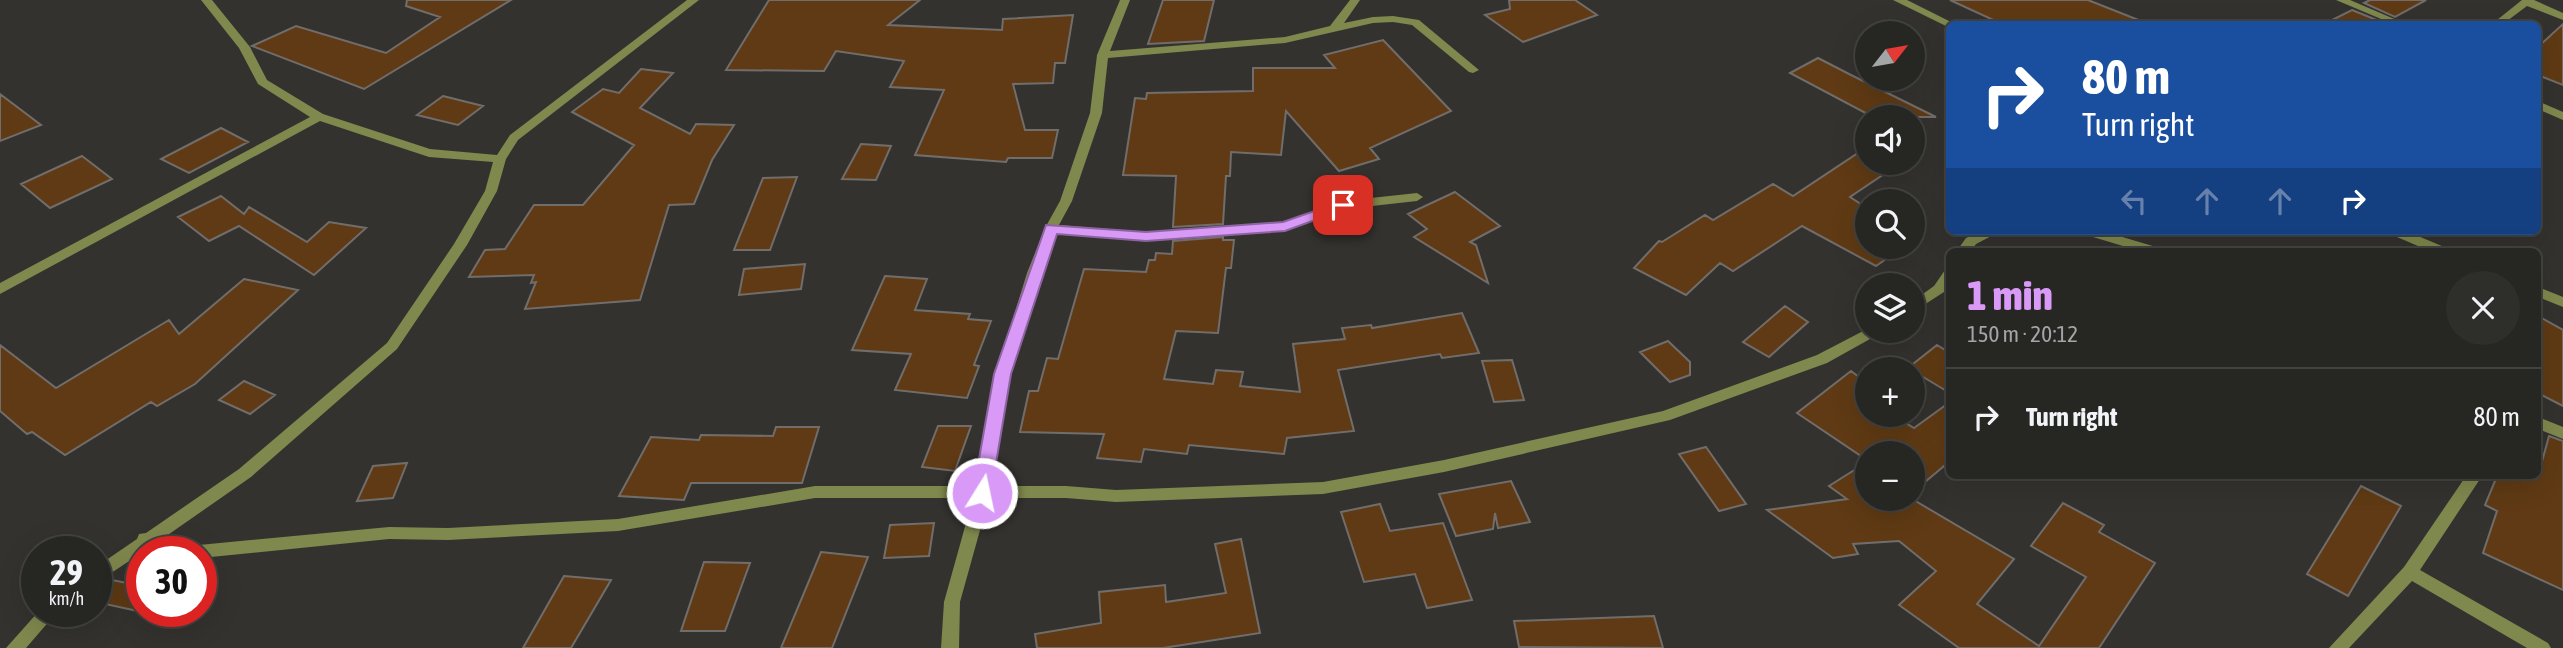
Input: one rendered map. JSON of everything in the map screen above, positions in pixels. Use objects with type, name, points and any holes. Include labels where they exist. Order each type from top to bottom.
[{"type":"street","points":[[206,0],[244,47],[262,82],[319,117],[429,153],[500,159]]},
{"type":"street","points":[[150,536],[245,473],[392,346],[460,244],[491,191],[500,159],[514,138],[694,0]]},
{"type":"street","points":[[950,648],[952,602],[982,493],[1003,374],[1051,228],[1066,201],[1096,113],[1103,55],[1125,0]]},
{"type":"street","points":[[1334,29],[1354,0]]},
{"type":"street","points":[[1898,0],[1946,22]]},
{"type":"street","points":[[2341,0],[2394,21]]},
{"type":"street","points":[[2501,21],[2528,2],[2563,17]]},
{"type":"street","points":[[1103,55],[1285,40],[1373,20],[1415,22],[1473,70]]},
{"type":"street","points":[[2541,106],[2563,116]]},
{"type":"street","points":[[0,289],[319,117]]},
{"type":"street","points":[[1051,228],[1146,236],[1285,226],[1343,205],[1417,197]]},
{"type":"street","points":[[1966,248],[1971,241],[1985,235]]},
{"type":"street","points":[[2101,235],[2145,248]]},
{"type":"street","points":[[2404,235],[2435,248]]},
{"type":"street","points":[[1925,298],[1938,289],[1946,278]]},
{"type":"street","points":[[2541,293],[2563,302]]},
{"type":"street","points":[[217,549],[389,533],[448,534],[618,525],[815,492],[1066,492],[1116,496],[1323,488],[1430,468],[1665,416],[1822,359],[1855,341]]},
{"type":"street","points":[[2541,424],[2563,433]]},
{"type":"street","points":[[2338,648],[2410,572],[2472,479]]},
{"type":"street","points":[[112,564],[126,553]]},
{"type":"street","points":[[2410,572],[2542,648]]},
{"type":"street","points":[[15,648],[34,627]]},
{"type":"building","points":[[407,0],[511,0],[364,89],[252,46],[296,26],[386,53],[440,17],[406,6]]},
{"type":"building","points":[[769,0],[920,0],[888,25],[1002,30],[1003,19],[1073,15],[1065,63],[1055,63],[1053,83],[1013,84],[1025,130],[1058,130],[1052,158],[1008,158],[1006,162],[915,155],[944,90],[890,87],[904,61],[836,51],[824,71],[726,70]]},
{"type":"building","points":[[1163,0],[1214,0],[1204,41],[1148,44]]},
{"type":"building","points":[[1509,0],[1575,0],[1597,15],[1523,42],[1485,15],[1510,9]]},
{"type":"building","points":[[1950,0],[2088,0],[2141,21],[1996,21]]},
{"type":"building","points":[[2370,0],[2426,0],[2395,17],[2364,3]]},
{"type":"building","points":[[2352,10],[2379,21],[2330,21]]},
{"type":"building","points":[[2563,24],[2563,85],[2541,76],[2541,44]]},
{"type":"building","points":[[1383,40],[1451,111],[1370,148],[1379,159],[1339,171],[1286,111],[1281,155],[1231,152],[1230,176],[1226,176],[1223,224],[1173,227],[1176,176],[1123,175],[1135,98],[1146,99],[1147,93],[1253,91],[1253,68],[1335,68],[1324,55]]},
{"type":"building","points":[[1818,58],[1855,76],[1855,91],[1884,91],[1912,105],[1855,105],[1855,107],[1790,73]]},
{"type":"building","points":[[641,69],[673,73],[640,108],[690,134],[696,124],[734,125],[712,160],[694,204],[669,205],[640,300],[525,309],[536,282],[531,283],[534,275],[469,277],[485,250],[505,249],[534,205],[583,205],[634,145],[572,112],[603,89],[619,93]]},
{"type":"building","points":[[0,94],[41,125],[0,141]]},
{"type":"building","points":[[443,96],[483,106],[458,125],[417,115]]},
{"type":"building","points":[[221,128],[248,142],[189,173],[161,159]]},
{"type":"building","points":[[861,144],[891,146],[876,180],[842,179]]},
{"type":"building","points":[[1855,155],[1855,175],[1883,175],[1862,189],[1855,189],[1855,194],[1850,197],[1855,200],[1855,255],[1802,226],[1733,271],[1720,263],[1686,295],[1634,268],[1659,241],[1662,242],[1705,215],[1713,220],[1773,184],[1793,196]]},
{"type":"building","points":[[82,156],[112,179],[50,208],[21,184]]},
{"type":"building","points":[[797,177],[770,250],[734,250],[763,178]]},
{"type":"building","points":[[1455,192],[1500,226],[1470,242],[1476,245],[1488,283],[1414,237],[1427,229],[1408,214]]},
{"type":"building","points":[[221,196],[244,214],[249,207],[307,242],[329,222],[366,228],[314,275],[239,226],[209,241],[178,217]]},
{"type":"building","points":[[1223,237],[1223,240],[1234,240],[1231,268],[1226,268],[1218,333],[1176,331],[1164,379],[1213,384],[1216,370],[1243,372],[1240,386],[1300,392],[1293,344],[1345,339],[1342,328],[1371,325],[1372,328],[1462,313],[1479,353],[1442,358],[1440,354],[1338,370],[1354,431],[1287,438],[1284,454],[1189,445],[1187,454],[1144,449],[1141,462],[1097,458],[1104,434],[1020,432],[1029,391],[1038,391],[1047,358],[1058,359],[1084,269],[1146,272],[1149,260],[1155,260],[1156,253],[1172,254],[1173,241]]},
{"type":"building","points":[[1863,259],[1886,259],[1876,266]]},
{"type":"building","points":[[805,264],[801,289],[739,295],[744,269]]},
{"type":"building","points":[[885,276],[927,279],[915,310],[970,314],[968,319],[991,321],[974,365],[979,366],[967,398],[895,390],[911,354],[852,350]]},
{"type":"building","points":[[244,279],[298,290],[195,384],[157,406],[151,402],[65,455],[32,432],[27,434],[0,411],[0,345],[56,388],[169,320],[179,334]]},
{"type":"building","points":[[1785,306],[1808,322],[1769,357],[1743,342]]},
{"type":"building","points":[[2541,318],[2563,330],[2563,406],[2541,395]]},
{"type":"building","points":[[1668,341],[1690,362],[1690,375],[1670,382],[1640,352]]},
{"type":"building","points":[[1937,345],[1946,351],[1946,391],[1925,378],[1925,357],[1922,357]]},
{"type":"building","points":[[1512,360],[1524,400],[1494,402],[1482,361]]},
{"type":"building","points":[[1851,371],[1855,374],[1855,427],[1925,427],[1925,420],[1946,405],[1946,464],[1925,482],[1925,441],[1855,441],[1855,452],[1797,413]]},
{"type":"building","points":[[244,381],[275,395],[250,414],[219,400]]},
{"type":"building","points":[[938,426],[971,426],[955,471],[922,467]]},
{"type":"building","points":[[776,427],[819,427],[802,483],[691,483],[684,500],[619,496],[651,437],[699,440],[701,435],[773,436]]},
{"type":"building","points":[[2549,436],[2563,441],[2563,590],[2483,553],[2497,511],[2485,505],[2496,479],[2541,479],[2541,465]]},
{"type":"building","points":[[1706,447],[1746,504],[1719,511],[1679,454]]},
{"type":"building","points":[[407,463],[393,498],[357,501],[373,466]]},
{"type":"building","points":[[1855,470],[1855,511],[1925,511],[1925,507],[2014,559],[1977,604],[2039,646],[2086,577],[2031,546],[2063,503],[2104,525],[2099,532],[2155,563],[2099,648],[1959,648],[1899,605],[1936,571],[1899,541],[1853,544],[1858,554],[1833,558],[1767,510],[1847,499],[1829,486]]},
{"type":"building","points":[[1511,481],[1530,522],[1498,528],[1495,513],[1493,529],[1456,536],[1439,494]]},
{"type":"building","points":[[2361,486],[2401,506],[2348,596],[2307,574]]},
{"type":"building","points":[[1380,504],[1390,531],[1443,523],[1472,600],[1427,608],[1415,574],[1364,582],[1341,512]]},
{"type":"building","points":[[934,523],[929,556],[884,558],[890,525]]},
{"type":"building","points":[[1241,539],[1260,633],[1163,648],[1037,648],[1035,634],[1101,623],[1099,592],[1165,585],[1166,602],[1226,593],[1215,544]]},
{"type":"building","points":[[821,552],[868,557],[832,648],[781,648]]},
{"type":"building","points":[[704,562],[750,563],[725,631],[681,631]]},
{"type":"building","points":[[564,576],[611,580],[571,648],[523,648]]},
{"type":"building","points":[[112,580],[126,583],[126,609],[112,605]]},
{"type":"building","points":[[1654,616],[1663,648],[1519,647],[1514,621]]},
{"type":"route","points":[[982,493],[1003,374],[1051,228],[1146,236],[1285,226],[1343,205]]}]
